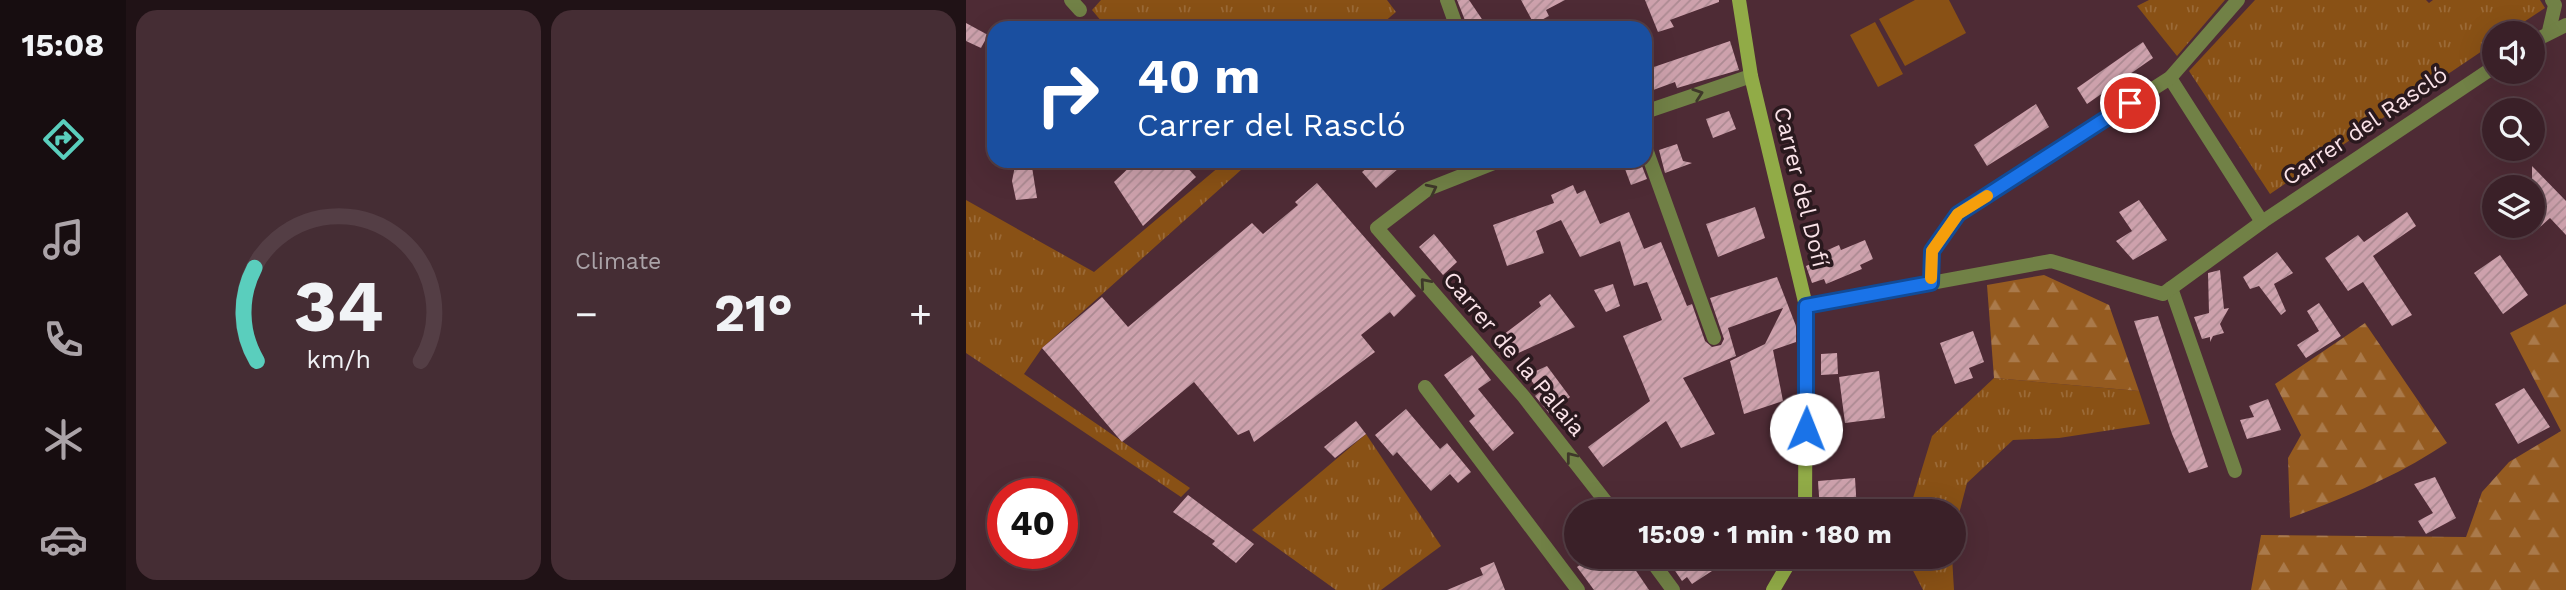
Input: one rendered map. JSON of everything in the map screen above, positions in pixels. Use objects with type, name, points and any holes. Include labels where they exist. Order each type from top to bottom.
[{"type":"street","points":[[1447,0],[1454,21]]},
{"type":"street","name":"Carrer del Dofí","points":[[1739,0],[1751,76],[1806,306],[1805,499]]},
{"type":"street","points":[[1931,283],[1932,251],[1958,214],[2170,78],[2238,0]]},
{"type":"street","points":[[2549,31],[2555,5],[2552,0]]},
{"type":"street","points":[[2545,34],[2566,25]]},
{"type":"street","name":"Carrer del Rascló","points":[[2171,288],[2263,222],[2482,75]]},
{"type":"street","points":[[1652,110],[1751,76]]},
{"type":"street","points":[[2170,78],[2263,222]]},
{"type":"street","points":[[1652,165],[1714,338]]},
{"type":"street","name":"Carrer de la Palaia","points":[[1481,168],[1428,189],[1377,228],[1524,397],[1604,499]]},
{"type":"street","points":[[1806,306],[2052,261],[2163,294],[2171,288],[2235,471]]},
{"type":"street","points":[[1425,387],[1578,590]]},
{"type":"street","points":[[1658,569],[1673,590]]},
{"type":"street","points":[[1773,590],[1785,569]]},
{"type":"green space","points":[[1101,0],[1387,0],[1396,12],[1385,21],[1101,21],[1092,10]]},
{"type":"green space","points":[[1915,0],[1949,0],[1966,33],[1905,66],[1879,19]]},
{"type":"green space","points":[[2149,0],[2225,0],[2177,56],[2137,6]]},
{"type":"green space","points":[[2255,0],[2426,0],[2429,3],[2433,0],[2540,0],[2545,8],[2525,21],[2482,21],[2482,51],[2270,194],[2189,71]]},
{"type":"green space","points":[[1875,22],[1903,74],[1878,87],[1850,35]]},
{"type":"green space","points":[[1218,168],[1243,168],[1042,348],[1024,374],[1190,488],[1181,497],[966,353],[966,200],[1094,272]]},
{"type":"green space","points":[[2044,275],[2109,305],[2139,391],[1994,378],[1987,285]]},
{"type":"green space","points":[[2566,304],[2566,590],[2251,590],[2261,535],[2466,537],[2482,492],[2509,462],[2561,431],[2510,333]]},
{"type":"green space","points":[[2365,323],[2447,443],[2371,485],[2290,518],[2288,458],[2301,435],[2275,384]]},
{"type":"green space","points":[[1994,378],[2139,391],[2150,424],[2059,438],[2013,440],[1967,483],[1963,499],[1913,499],[1932,436]]},
{"type":"green space","points":[[1366,434],[1441,546],[1381,590],[1336,590],[1252,530]]},
{"type":"green space","points":[[1912,569],[1953,569],[1954,590],[1923,590]]},
{"type":"building","points":[[1457,0],[1469,0],[1483,21],[1465,21]]},
{"type":"building","points":[[1521,0],[1565,0],[1546,10],[1549,16],[1532,21]]},
{"type":"building","points":[[1645,0],[1719,2],[1670,20],[1674,27],[1658,32]]},
{"type":"building","points":[[966,23],[987,34],[981,48],[966,41]]},
{"type":"building","points":[[1730,41],[1739,70],[1677,88],[1675,82],[1652,90],[1652,68]]},
{"type":"building","points":[[2143,42],[2153,58],[2087,104],[2077,88]]},
{"type":"building","points":[[2036,104],[2049,127],[1987,166],[1974,145]]},
{"type":"building","points":[[1729,111],[1736,129],[1713,138],[1706,119]]},
{"type":"building","points":[[1677,144],[1683,161],[1692,163],[1665,173],[1659,150]]},
{"type":"building","points":[[2532,166],[2541,175],[2532,175]]},
{"type":"building","points":[[1015,168],[1032,168],[1037,198],[1016,200],[1012,181]]},
{"type":"building","points":[[1129,168],[1188,168],[1196,177],[1143,226],[1114,182]]},
{"type":"building","points":[[1367,168],[1399,168],[1376,188],[1362,172]]},
{"type":"building","points":[[1625,168],[1643,168],[1647,179],[1631,185]]},
{"type":"building","points":[[2545,179],[2566,201],[2566,235],[2550,218],[2545,222]]},
{"type":"building","points":[[1317,183],[1416,296],[1394,317],[1390,312],[1361,335],[1375,352],[1254,442],[1249,430],[1238,435],[1194,382],[1122,442],[1042,348],[1102,297],[1128,327],[1252,223],[1263,234],[1298,205],[1295,202]]},
{"type":"building","points":[[1573,185],[1577,194],[1585,190],[1600,224],[1629,212],[1644,249],[1661,242],[1687,306],[1692,304],[1705,341],[1712,347],[1721,345],[1724,339],[1710,298],[1777,277],[1796,326],[1796,342],[1773,350],[1783,401],[1744,414],[1730,361],[1765,344],[1783,308],[1728,328],[1736,356],[1683,378],[1715,434],[1681,448],[1666,421],[1603,467],[1588,447],[1650,401],[1623,336],[1662,320],[1647,282],[1634,286],[1620,241],[1580,257],[1561,220],[1536,231],[1544,253],[1507,266],[1493,225],[1554,203],[1551,195]]},
{"type":"building","points":[[2139,200],[2167,240],[2133,260],[2116,241],[2132,231],[2119,212]]},
{"type":"building","points":[[1755,207],[1765,238],[1718,257],[1706,224]]},
{"type":"building","points":[[2407,212],[2416,226],[2373,256],[2412,315],[2392,326],[2363,282],[2348,291],[2325,258],[2358,235],[2364,242]]},
{"type":"building","points":[[1434,234],[1457,262],[1443,275],[1419,247]]},
{"type":"building","points":[[1865,240],[1873,259],[1860,265],[1862,269],[1826,284],[1824,279],[1812,283],[1806,266],[1818,261],[1816,255],[1839,245],[1841,250]]},
{"type":"building","points":[[2277,252],[2293,273],[2274,284],[2286,311],[2281,315],[2259,286],[2250,289],[2243,277]]},
{"type":"building","points":[[2500,255],[2528,295],[2503,314],[2474,273]]},
{"type":"building","points":[[2220,270],[2224,309],[2229,308],[2220,324],[2224,333],[2213,336],[2210,342],[2210,337],[2202,339],[2194,317],[2209,313],[2208,273]]},
{"type":"building","points":[[1613,284],[1620,306],[1606,312],[1594,290]]},
{"type":"building","points":[[1550,294],[1575,327],[1512,356],[1499,338],[1541,306],[1539,302]]},
{"type":"building","points":[[2319,303],[2341,336],[2306,358],[2297,345],[2319,331],[2307,311]]},
{"type":"building","points":[[2158,316],[2208,467],[2189,473],[2172,434],[2134,321]]},
{"type":"building","points":[[1973,331],[1984,362],[1969,368],[1973,378],[1955,384],[1940,343]]},
{"type":"building","points":[[1837,353],[1838,374],[1821,375],[1821,354]]},
{"type":"building","points":[[1472,355],[1491,380],[1478,389],[1514,433],[1493,451],[1469,421],[1475,416],[1444,375]]},
{"type":"building","points":[[1547,366],[1570,397],[1549,413],[1535,396],[1540,392],[1527,375]]},
{"type":"building","points":[[1879,371],[1885,418],[1845,423],[1839,377]]},
{"type":"building","points":[[2524,388],[2550,427],[2518,444],[2495,404]]},
{"type":"building","points":[[2268,399],[2281,430],[2247,439],[2240,420],[2254,417],[2249,406]]},
{"type":"building","points":[[1406,409],[1440,449],[1447,443],[1471,472],[1458,483],[1450,474],[1431,491],[1397,452],[1393,456],[1375,435]]},
{"type":"building","points":[[1356,421],[1366,434],[1335,458],[1324,447]]},
{"type":"building","points":[[2435,477],[2456,518],[2426,534],[2418,521],[2433,513],[2414,484]]},
{"type":"building","points":[[1855,478],[1856,499],[1819,499],[1818,481]]},
{"type":"building","points":[[1188,495],[1254,544],[1236,563],[1212,544],[1215,541],[1173,512]]},
{"type":"building","points":[[1494,562],[1505,590],[1447,590],[1483,575],[1480,568]]},
{"type":"building","points":[[1578,569],[1635,569],[1649,590],[1594,590]]},
{"type":"building","points":[[1674,569],[1712,571],[1692,584],[1687,577],[1682,581]]},
{"type":"slow traffic","points":[[1931,278],[1932,251],[1958,214],[1987,196]]},
{"type":"route","points":[[1806,429],[1806,306],[1931,283],[1932,251],[1958,214],[2130,103]]}]
